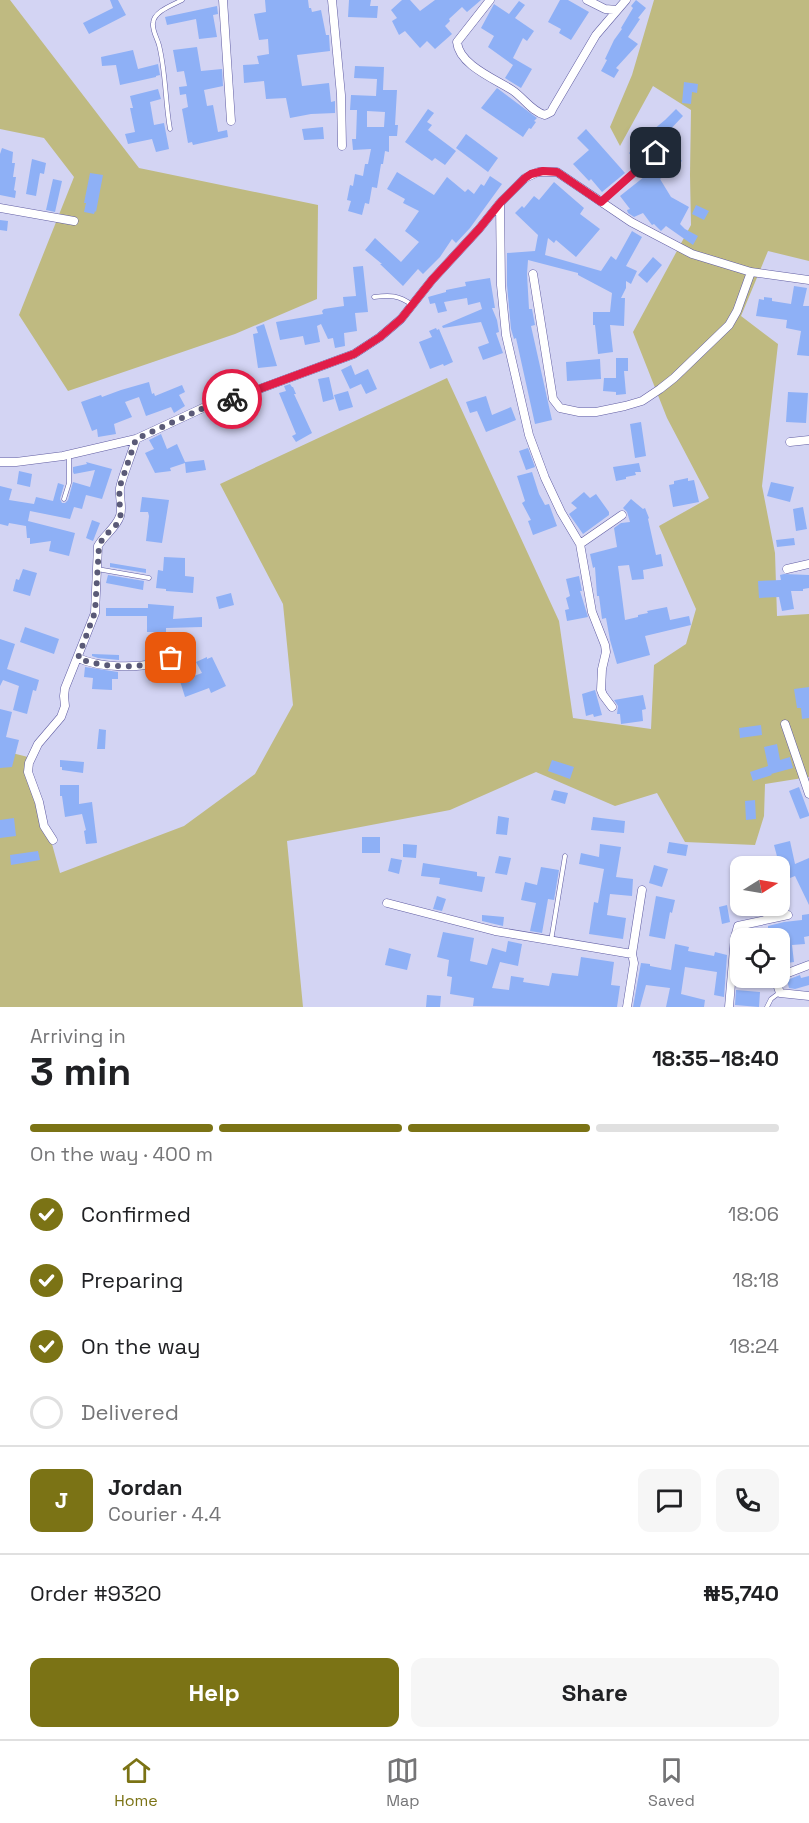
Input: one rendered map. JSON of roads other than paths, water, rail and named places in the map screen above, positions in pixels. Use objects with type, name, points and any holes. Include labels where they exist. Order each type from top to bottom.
[{"type":"street","points":[[223,0],[231,121]]},
{"type":"street","points":[[332,0],[341,95],[342,146]]},
{"type":"street","points":[[490,0],[457,42],[460,51],[478,70],[514,91],[543,115],[551,112],[596,35],[626,0]]},
{"type":"street","points":[[587,0],[605,9],[617,10]]},
{"type":"street","points":[[0,462],[69,455],[136,439],[206,407],[243,396],[354,354],[380,337],[401,319],[500,203],[525,178],[543,171],[557,172],[631,222],[692,254],[751,272],[809,280]]},
{"type":"street","points":[[500,203],[501,285],[506,335],[529,435],[561,512],[580,544],[592,612],[605,645],[601,690],[612,707]]},
{"type":"street","points":[[0,208],[74,221]]},
{"type":"street","points":[[533,274],[553,399],[560,408],[579,412],[596,412],[642,401],[674,378],[729,325],[737,311],[751,272]]},
{"type":"street","points":[[53,840],[44,826],[39,802],[28,772],[29,763],[38,744],[61,717],[65,706],[66,688],[95,612],[99,546],[103,538],[117,524],[121,514],[120,486],[136,439]]},
{"type":"street","points":[[790,442],[809,440]]},
{"type":"street","points":[[580,544],[622,515]]},
{"type":"street","points":[[788,569],[809,564]]},
{"type":"street","points":[[78,658],[90,663],[133,666],[160,663],[189,651]]},
{"type":"street","points":[[785,724],[809,795]]},
{"type":"street","points":[[627,1007],[642,890]]},
{"type":"street","points":[[387,903],[495,931],[632,954]]},
{"type":"street","points":[[729,1007],[738,926],[783,916]]},
{"type":"street","points":[[790,973],[809,965]]},
{"type":"street","points":[[778,988],[780,993],[809,996]]},
{"type":"lane","points":[[170,129],[164,72],[153,22],[158,14],[182,0]]},
{"type":"lane","points":[[601,202],[656,153]]},
{"type":"lane","points":[[374,297],[396,296],[413,305]]},
{"type":"lane","points":[[64,499],[69,483],[69,455]]},
{"type":"lane","points":[[96,569],[149,578]]},
{"type":"lane","points":[[551,941],[565,856]]},
{"type":"lane","points":[[767,1007],[771,999],[780,993]]}]
